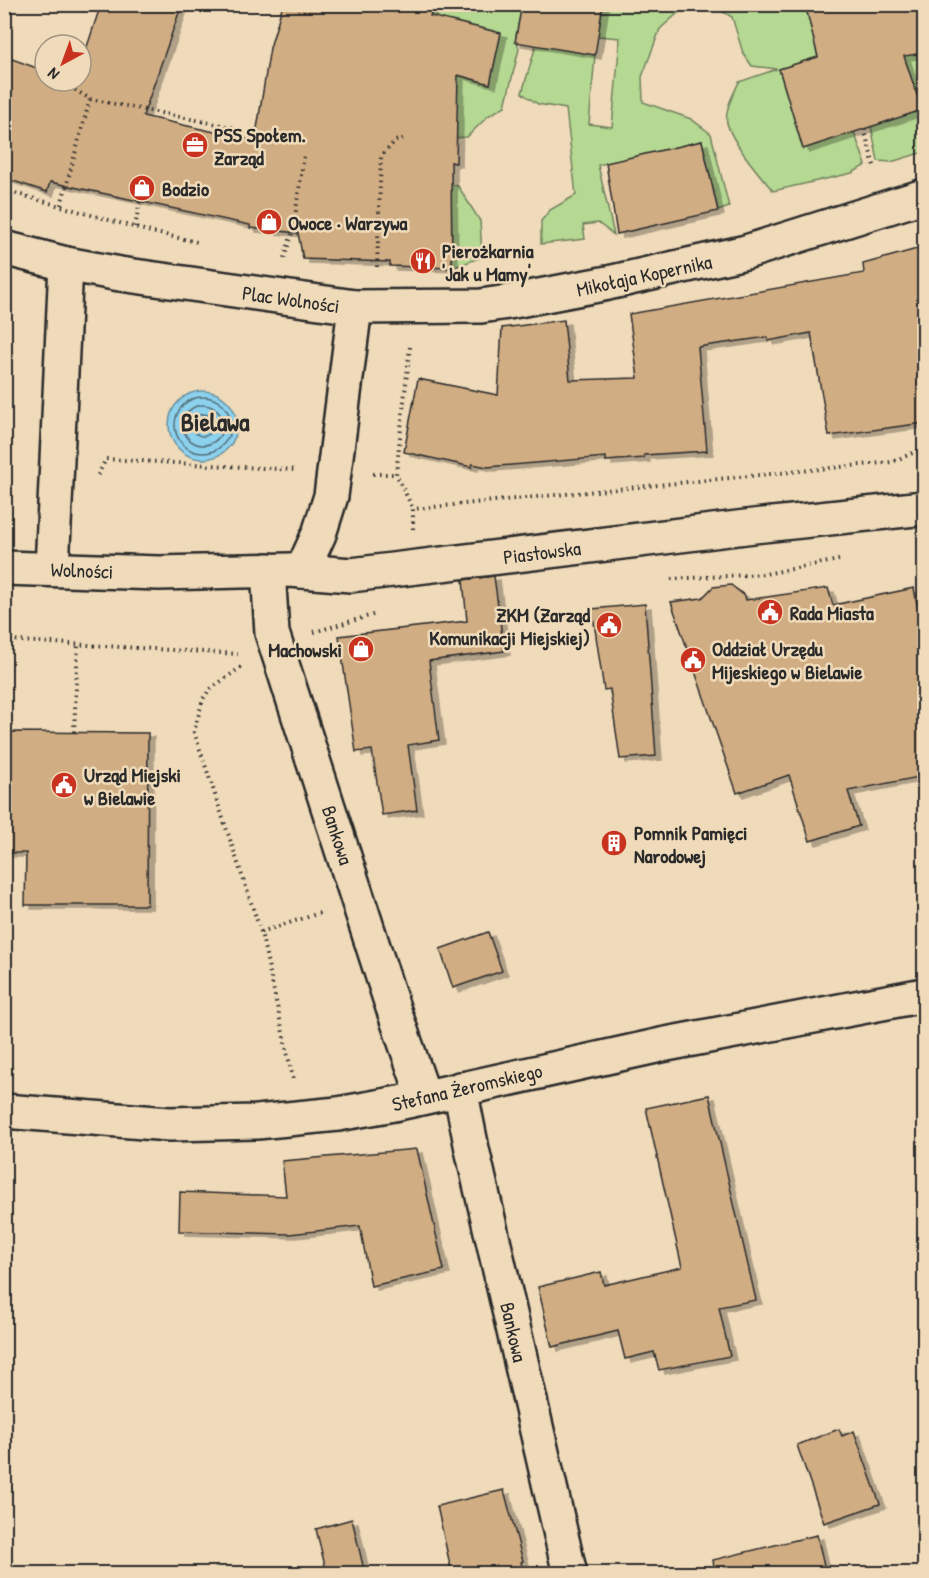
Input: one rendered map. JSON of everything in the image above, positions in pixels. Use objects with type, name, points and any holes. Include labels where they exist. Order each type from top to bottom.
[{"type":"street","name":"Mikołaja Kopernika","points":[[355,307],[481,306],[608,283],[746,252],[924,196]]},
{"type":"street","name":"Plac Wolności","points":[[4,248],[66,264],[120,274],[355,307],[334,474],[324,523],[302,571]]},
{"type":"street","points":[[52,569],[66,264]]},
{"type":"street","name":"Piastowska","points":[[159,573],[268,570],[351,575],[924,508]]},
{"type":"street","name":"Wolności","points":[[4,568],[159,573]]},
{"type":"street","name":"Bankowa","points":[[268,570],[271,625],[266,648],[360,900],[390,999],[424,1097]]},
{"type":"street","name":"Stefana Żeromskiego","points":[[4,1111],[169,1124],[257,1122],[302,1118],[368,1109],[661,1045],[924,995]]},
{"type":"street","name":"Bankowa","points":[[460,1089],[570,1574]]},
{"type":"path","points":[[80,93],[90,99],[236,128]]},
{"type":"path","points":[[61,206],[90,99]]},
{"type":"path","points":[[864,129],[876,173],[873,173]]},
{"type":"path","points":[[377,270],[381,158],[395,141],[403,139]]},
{"type":"path","points":[[283,261],[293,231],[304,154]]},
{"type":"path","points":[[4,190],[135,227],[208,244]]},
{"type":"path","points":[[135,227],[140,201]]},
{"type":"path","points":[[410,340],[396,474],[413,509],[413,568]]},
{"type":"path","points":[[413,509],[892,462],[924,448]]},
{"type":"path","points":[[96,477],[106,459],[334,474],[396,474]]},
{"type":"path","points":[[4,638],[78,644],[266,648]]},
{"type":"path","points":[[74,732],[78,644]]},
{"type":"path","points":[[266,648],[209,690],[202,699],[194,732],[261,932],[302,1118]]},
{"type":"path","points":[[261,932],[360,900]]},
{"type":"green space","points":[[434,5],[522,5],[516,37],[519,49],[505,106],[488,116],[467,137],[438,139],[423,66],[490,84],[497,50],[495,31],[430,16]]},
{"type":"green space","points":[[603,5],[687,5],[660,29],[642,77],[643,102],[691,119],[711,134],[729,207],[718,211],[702,141],[598,165],[614,235],[598,223],[583,225],[585,239],[541,244],[541,221],[550,210],[576,195],[566,109],[538,104],[522,93],[536,45],[595,55],[589,124],[612,127],[620,38],[598,36]]},
{"type":"green space","points":[[711,5],[816,5],[815,17],[809,20],[818,57],[779,69],[803,148],[854,132],[866,165],[852,173],[773,191],[740,149],[726,118],[739,82],[777,69],[752,66],[743,53],[732,17]]},
{"type":"green space","points":[[895,32],[915,54],[924,53],[924,152],[891,162],[878,161],[871,126],[922,109]]},
{"type":"green space","points":[[451,184],[458,186],[480,221],[482,257],[452,268]]},
{"type":"water","points":[[203,391],[216,394],[227,401],[234,412],[237,425],[234,438],[227,449],[216,456],[203,459],[190,456],[179,449],[172,438],[169,425],[172,412],[179,401],[190,394]]},
{"type":"building","points":[[101,4],[182,4],[143,116],[255,141],[270,48],[283,4],[434,4],[430,16],[501,33],[490,84],[458,75],[456,163],[451,162],[452,268],[390,266],[390,262],[303,259],[298,233],[250,228],[250,225],[50,182],[47,192],[4,178],[4,56],[33,67],[33,93],[93,93],[91,33]]},
{"type":"building","points":[[522,4],[603,4],[595,55],[515,42]]},
{"type":"building","points":[[805,4],[924,4],[924,53],[904,56],[922,110],[803,149],[779,69],[818,57]]},
{"type":"building","points":[[702,141],[718,211],[617,234],[606,163]]},
{"type":"building","points":[[917,249],[924,284],[924,423],[829,436],[811,333],[768,341],[767,337],[698,347],[707,451],[644,455],[644,458],[606,461],[606,457],[487,467],[472,464],[472,467],[404,452],[418,379],[498,395],[502,328],[564,320],[570,380],[638,378],[629,314],[864,273],[863,264]]},
{"type":"building","points":[[494,576],[504,651],[429,661],[439,740],[408,745],[417,810],[382,815],[372,750],[356,752],[339,636],[467,621],[463,580]]},
{"type":"building","points":[[731,585],[745,596],[746,600],[828,588],[833,605],[914,588],[924,642],[924,776],[848,791],[859,826],[810,841],[789,775],[737,793],[671,602],[702,598],[713,587]]},
{"type":"building","points":[[645,604],[656,756],[620,759],[610,689],[604,690],[592,609]]},
{"type":"building","points":[[4,732],[148,733],[147,905],[25,905],[26,853],[4,853]]},
{"type":"building","points":[[488,932],[502,971],[453,988],[440,949]]},
{"type":"building","points":[[709,1095],[756,1300],[719,1307],[730,1356],[659,1370],[654,1352],[625,1359],[618,1331],[552,1347],[538,1287],[601,1272],[604,1285],[682,1267],[646,1108]]},
{"type":"building","points":[[417,1149],[444,1270],[371,1286],[360,1226],[290,1234],[179,1231],[180,1192],[286,1196],[282,1161]]},
{"type":"building","points":[[839,1429],[842,1436],[854,1431],[880,1504],[824,1523],[797,1445]]},
{"type":"building","points":[[504,1490],[523,1561],[521,1562],[524,1574],[452,1574],[437,1506]]},
{"type":"building","points":[[352,1519],[365,1574],[327,1574],[316,1529]]},
{"type":"building","points":[[817,1535],[826,1574],[715,1574],[713,1560]]},
{"type":"place","name":"PSS Społem. Zarząd","points":[[195,145]]},
{"type":"place","name":"Bodzio","points":[[142,188]]},
{"type":"place","name":"Owoce · Warzywa","points":[[269,222]]},
{"type":"place","name":"Pierożkarnia 'Jak u Mamy'","points":[[423,261]]},
{"type":"place","name":"Rada Miasta","points":[[770,612]]},
{"type":"place","name":"ZKM (Zarząd Komunikacji Miejskiej)","points":[[609,625]]},
{"type":"place","name":"Machowski","points":[[361,649]]},
{"type":"place","name":"Oddział Urzędu Mijeskiego w Bielawie","points":[[693,660]]},
{"type":"place","name":"Urząd Miejski w Bielawie","points":[[64,785]]},
{"type":"place","name":"Pomnik Pamięci Narodowej","points":[[614,843]]},
{"type":"district","name":"Bielawa","points":[[215,421]]}]
